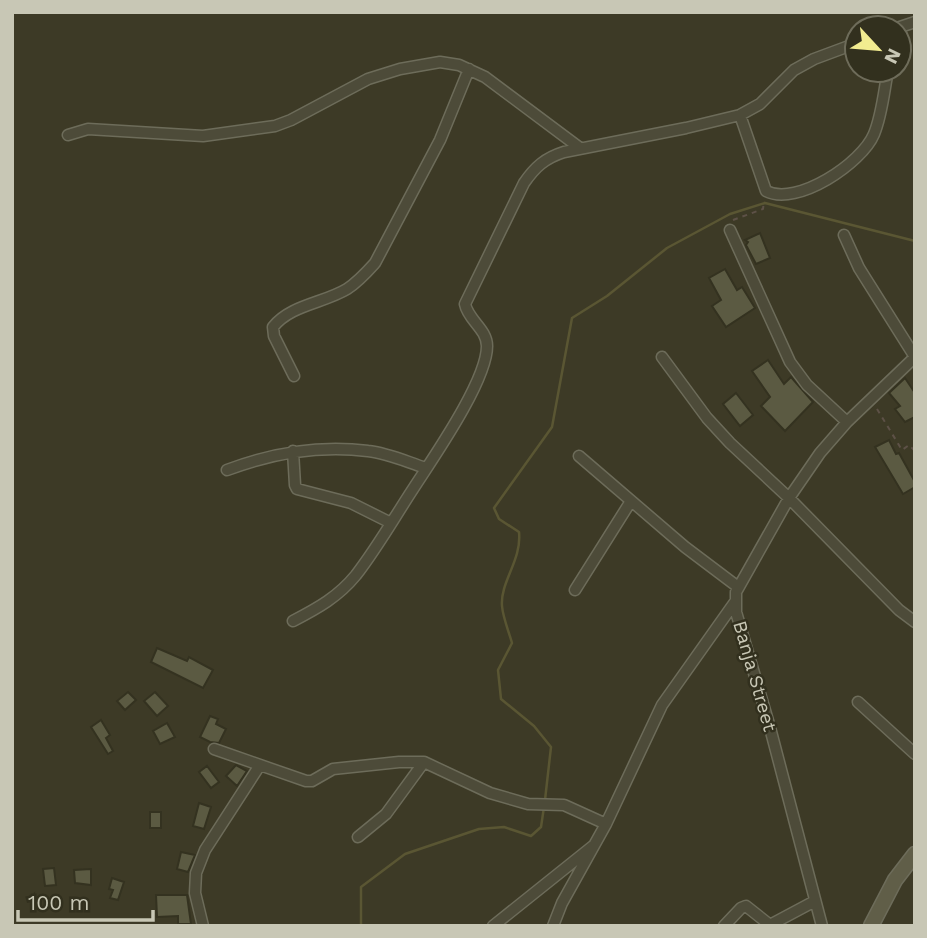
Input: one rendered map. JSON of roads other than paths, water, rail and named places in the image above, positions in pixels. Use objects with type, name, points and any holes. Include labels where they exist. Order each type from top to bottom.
[{"type":"main road","points":[[872,926],[895,880],[915,854]]},
{"type":"street","points":[[293,621],[324,605],[343,591],[367,561],[481,375],[487,343],[465,304],[524,183],[535,168],[553,155],[580,148],[740,115],[760,104],[794,70],[843,48]]},
{"type":"street","points":[[68,135],[77,130],[88,129],[203,135],[256,130],[291,120],[356,85],[386,73],[440,62],[469,69],[485,77],[580,148]]},
{"type":"street","points":[[294,376],[274,336],[273,327],[278,320],[296,310],[345,290],[363,278],[375,263],[440,141],[469,69]]},
{"type":"street","points":[[740,115],[766,191],[774,194],[801,190],[840,173],[871,140],[885,84]]},
{"type":"street","points":[[730,230],[790,362],[807,385],[847,422]]},
{"type":"street","points":[[844,235],[859,268],[915,357]]},
{"type":"street","points":[[662,357],[707,418],[730,443],[789,498],[899,610],[915,622]]},
{"type":"street","name":"Banja Street","points":[[822,926],[735,602],[738,587],[789,498],[820,453],[847,422],[915,357]]},
{"type":"street","points":[[227,470],[257,458],[293,451],[369,451],[426,468]]},
{"type":"street","points":[[293,451],[297,489],[351,503],[391,523]]},
{"type":"street","points":[[579,456],[685,547],[738,587]]},
{"type":"street","points":[[575,590],[632,502]]},
{"type":"street","points":[[553,926],[562,903],[606,824],[662,705],[735,602]]},
{"type":"street","points":[[858,702],[915,754]]},
{"type":"street","points":[[214,749],[306,781],[333,769],[424,762],[490,793],[528,804],[564,805],[606,824]]},
{"type":"street","points":[[358,836],[386,814],[424,762]]},
{"type":"street","points":[[203,926],[195,893],[196,873],[205,850],[260,765]]},
{"type":"street","points":[[493,926],[596,844]]},
{"type":"street","points":[[724,926],[746,906],[770,925],[815,901]]},
{"type":"waterway","points":[[545,800],[551,747],[534,726],[501,699],[498,670],[512,643],[502,597],[517,552],[519,532],[499,519],[494,508],[552,427],[572,318],[607,296],[667,248],[730,214],[765,203],[915,241]]},
{"type":"waterway","points":[[361,926],[361,887],[405,854],[479,829],[504,827],[531,836],[541,827],[544,807]]}]
